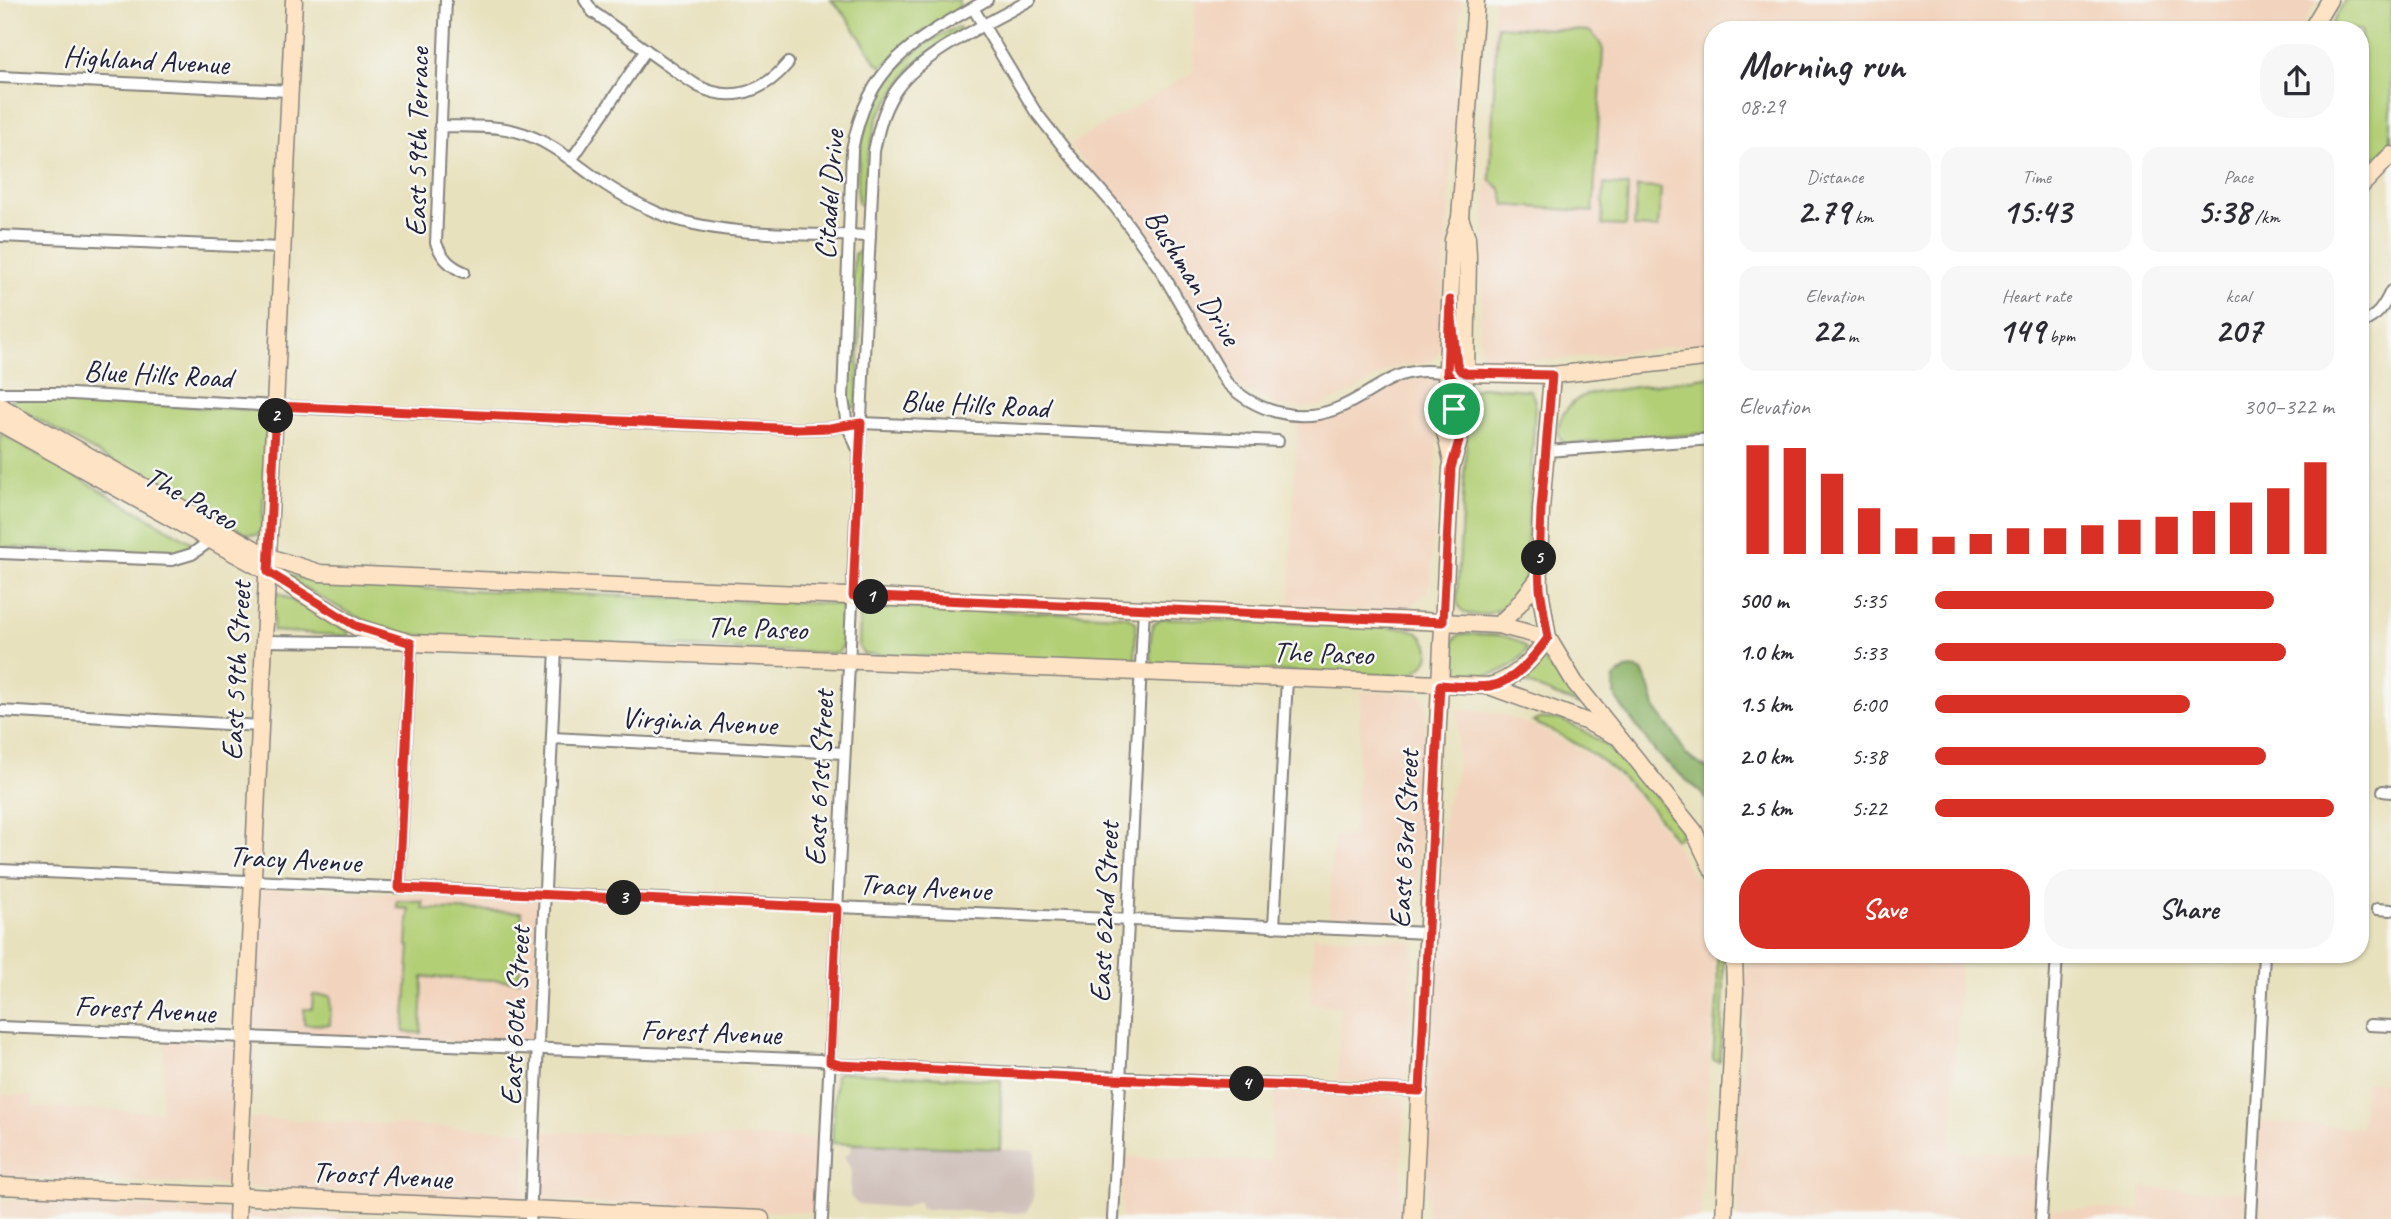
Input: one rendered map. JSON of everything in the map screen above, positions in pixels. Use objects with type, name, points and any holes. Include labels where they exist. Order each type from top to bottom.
[{"type":"main road","name":"East 59th Street","points":[[237,1219],[294,0]]},
{"type":"main road","name":"East 63rd Street","points":[[1452,461],[1444,428],[1453,240],[1460,218],[1476,0]]},
{"type":"main road","points":[[2316,21],[2329,0]]},
{"type":"main road","points":[[2369,178],[2391,155]]},
{"type":"main road","name":"East 63rd Street","points":[[1413,1219],[1452,461],[1459,441],[1466,373],[1468,256],[1467,237],[1460,218]]},
{"type":"main road","points":[[1450,300],[1457,365],[1466,373],[1552,375],[1704,358]]},
{"type":"main road","points":[[1447,373],[1453,380],[1455,389],[1454,409],[1459,441]]},
{"type":"main road","points":[[1552,375],[1541,510],[1540,577],[1548,638],[1575,683],[1694,831],[1704,852]]},
{"type":"main road","name":"The Paseo","points":[[0,405],[269,565],[356,626],[411,643],[1489,686],[1505,682],[1535,656],[1548,638],[1497,625],[1443,622],[320,573],[269,565],[210,541],[0,423]]},
{"type":"main road","points":[[1497,625],[1514,610],[1540,577]]},
{"type":"main road","points":[[1489,686],[1585,721],[1617,736]]},
{"type":"main road","points":[[1724,1219],[1734,963]]},
{"type":"main road","name":"Troost Avenue","points":[[0,1186],[238,1196],[530,1214],[761,1219]]},
{"type":"street","name":"East 59th Terrace","points":[[446,0],[436,243],[445,260],[464,272]]},
{"type":"street","points":[[585,0],[593,12],[700,87],[726,95],[744,94],[762,88],[788,63]]},
{"type":"street","name":"Citadel Drive","points":[[859,452],[847,425],[843,399],[852,150],[856,126],[871,92],[892,62],[908,47],[987,0]]},
{"type":"street","name":"Citadel Drive","points":[[861,423],[874,151],[879,126],[893,94],[913,71],[933,55],[1030,0]]},
{"type":"street","name":"Bushman Drive","points":[[973,8],[1035,111],[1116,208],[1160,268],[1226,383],[1238,394],[1249,402],[1272,411],[1309,415],[1338,408],[1393,377],[1418,371],[1447,373]]},
{"type":"street","points":[[572,159],[646,50]]},
{"type":"street","name":"Highland Avenue","points":[[0,77],[290,91]]},
{"type":"street","points":[[440,126],[494,127],[543,141],[627,198],[658,213],[686,222],[735,230],[870,236]]},
{"type":"street","points":[[0,236],[283,248]]},
{"type":"street","points":[[2369,320],[2384,308],[2390,297]]},
{"type":"street","name":"Blue Hills Road","points":[[0,393],[55,393],[276,406],[798,429],[861,423],[1278,441]]},
{"type":"street","name":"East 61st Street","points":[[822,1219],[861,423]]},
{"type":"street","points":[[1547,451],[1704,440]]},
{"type":"street","points":[[0,553],[172,560],[192,554],[210,541]]},
{"type":"street","name":"East 62nd Street","points":[[1114,1219],[1144,607]]},
{"type":"street","points":[[265,641],[411,643],[399,888]]},
{"type":"street","name":"East 60th Street","points":[[530,1214],[556,648]]},
{"type":"street","points":[[1274,927],[1287,679]]},
{"type":"street","points":[[0,710],[261,726]]},
{"type":"street","name":"Virginia Avenue","points":[[552,738],[844,753]]},
{"type":"street","name":"Tracy Avenue","points":[[0,870],[1428,933]]},
{"type":"street","points":[[2377,909],[2391,910]]},
{"type":"street","points":[[2041,1219],[2056,963]]},
{"type":"street","points":[[2250,1219],[2264,963]]},
{"type":"street","points":[[2370,1025],[2391,1026]]},
{"type":"street","name":"Forest Avenue","points":[[0,1027],[830,1062],[840,1065],[1121,1079],[1420,1091]]},
{"type":"shaded area","points":[[1195,0],[1461,0],[1440,352],[1432,361],[1393,368],[1341,398],[1317,407],[1279,406],[1248,391],[1235,382],[1223,364],[1168,267],[1147,237],[1070,145],[1193,72]]},
{"type":"shaded area","points":[[1494,0],[2318,0],[2304,21],[1704,21],[1704,344],[1551,360],[1484,360],[1480,347]]},
{"type":"shaded area","points":[[1423,377],[1436,381],[1439,387],[1432,560],[1426,593],[1408,609],[1398,612],[1289,607],[1297,421],[1322,420],[1342,413],[1400,381]]},
{"type":"shaded area","points":[[1361,691],[1414,693],[1419,694],[1426,702],[1415,919],[1412,926],[1329,924],[1333,836],[1354,836]]},
{"type":"shaded area","points":[[1456,709],[1500,714],[1537,727],[1596,759],[1632,791],[1671,838],[1696,881],[1704,912],[1704,963],[1714,963],[1715,974],[1700,1219],[1427,1219],[1426,1145],[1445,804],[1456,778]]},
{"type":"shaded area","points":[[261,888],[539,901],[532,1045],[253,1033]]},
{"type":"shaded area","points":[[1313,936],[1402,940],[1413,943],[1405,1082],[1337,1081],[1341,1006],[1311,1004]]},
{"type":"shaded area","points":[[1746,963],[1960,963],[1951,1150],[2037,1155],[2033,1219],[1739,1219]]},
{"type":"shaded area","points":[[165,1041],[238,1044],[232,1185],[0,1177],[0,1095],[33,1096],[33,1107],[161,1112]]},
{"type":"shaded area","points":[[2365,1082],[2391,1083],[2391,1219],[2255,1219],[2259,1122],[2361,1128]]},
{"type":"shaded area","points":[[1275,1092],[1403,1098],[1399,1219],[1121,1219],[1123,1157],[1271,1161]]},
{"type":"shaded area","points":[[250,1118],[527,1131],[525,1194],[519,1199],[512,1199],[250,1188],[246,1182]]},
{"type":"shaded area","points":[[540,1131],[820,1139],[817,1204],[810,1212],[804,1212],[541,1200],[537,1190]]},
{"type":"shaded area","points":[[852,1143],[1035,1151],[1033,1201],[1025,1213],[922,1209],[918,1201],[904,1208],[857,1204],[850,1196],[851,1169],[844,1156],[851,1152]]},
{"type":"shaded area","points":[[2142,1187],[2245,1192],[2243,1219],[2047,1219],[2048,1208],[2140,1211]]},
{"type":"shaded area","points":[[0,1200],[227,1210],[231,1219],[0,1219]]},
{"type":"shaded area","points":[[246,1213],[428,1219],[245,1219]]},
{"type":"green space","points":[[831,0],[959,0],[959,8],[912,39],[882,67]]},
{"type":"green space","points":[[2345,0],[2391,0],[2391,143],[2369,164],[2369,21],[2334,21]]},
{"type":"green space","points":[[1497,26],[1589,31],[1601,44],[1603,50],[1593,212],[1505,205],[1501,189],[1490,180]]},
{"type":"green space","points":[[959,27],[962,31],[960,34],[939,45],[914,64],[878,116],[867,159],[865,200],[861,205],[858,203],[857,191],[861,148],[867,125],[887,84],[918,50]]},
{"type":"green space","points":[[1604,184],[1628,186],[1626,226],[1602,225]]},
{"type":"green space","points":[[1637,187],[1661,188],[1658,228],[1634,227]]},
{"type":"green space","points":[[860,251],[863,254],[857,404],[853,408],[848,404],[854,254]]},
{"type":"green space","points":[[1704,377],[1704,434],[1568,444],[1562,442],[1559,435],[1560,420],[1568,407],[1587,394]]},
{"type":"green space","points":[[1480,387],[1530,390],[1535,405],[1525,579],[1509,603],[1496,611],[1479,615],[1464,612],[1457,599],[1469,397],[1471,392]]},
{"type":"green space","points":[[17,398],[257,410],[266,418],[267,424],[262,529],[257,535],[247,534],[15,406],[11,400]]},
{"type":"green space","points":[[0,433],[196,545],[177,554],[0,547]]},
{"type":"green space","points":[[288,575],[332,585],[836,604],[844,612],[844,633],[838,653],[421,636],[389,629],[359,618],[287,578]]},
{"type":"green space","points":[[277,592],[346,630],[349,636],[273,631],[274,596]]},
{"type":"green space","points":[[866,607],[1126,616],[1136,622],[1135,657],[1134,661],[1127,665],[863,654],[859,646],[860,614]]},
{"type":"green space","points":[[1163,618],[1405,628],[1423,638],[1429,653],[1421,667],[1413,673],[1401,676],[1154,666],[1150,651],[1153,624]]},
{"type":"green space","points":[[1460,634],[1506,637],[1521,643],[1527,649],[1517,662],[1497,673],[1481,676],[1461,675],[1452,670],[1454,640]]},
{"type":"green space","points":[[1542,658],[1579,701],[1579,705],[1523,682],[1524,676]]},
{"type":"green space","points":[[1635,668],[1642,672],[1656,710],[1678,739],[1685,754],[1704,767],[1704,797],[1657,754],[1617,700],[1614,678],[1626,669]]},
{"type":"green space","points":[[1542,718],[1561,720],[1582,730],[1615,753],[1644,781],[1669,813],[1681,829],[1680,837],[1675,839],[1629,784],[1596,756],[1533,722]]},
{"type":"green space","points":[[397,901],[423,902],[423,909],[522,912],[519,981],[423,977],[421,1033],[404,1032],[410,946],[407,946],[409,909],[397,908]]},
{"type":"green space","points":[[1717,963],[1723,963],[1720,1062],[1713,1060]]},
{"type":"green space","points":[[313,995],[331,996],[330,1025],[304,1024],[304,1009],[312,1009]]},
{"type":"green space","points":[[840,1072],[1001,1080],[1000,1149],[832,1143],[836,1075]]},
{"type":"route","points":[[1450,300],[1457,365],[1460,370],[1466,373],[1552,375],[1539,566],[1548,638],[1535,656],[1505,682],[1489,686],[1440,685],[1420,1091],[840,1065],[830,1062],[837,908],[399,888],[411,643],[356,626],[268,572],[276,406],[798,429],[861,423],[853,596],[1443,622],[1451,468],[1459,441],[1454,409],[1455,389],[1453,380],[1447,373],[1450,300]]}]
